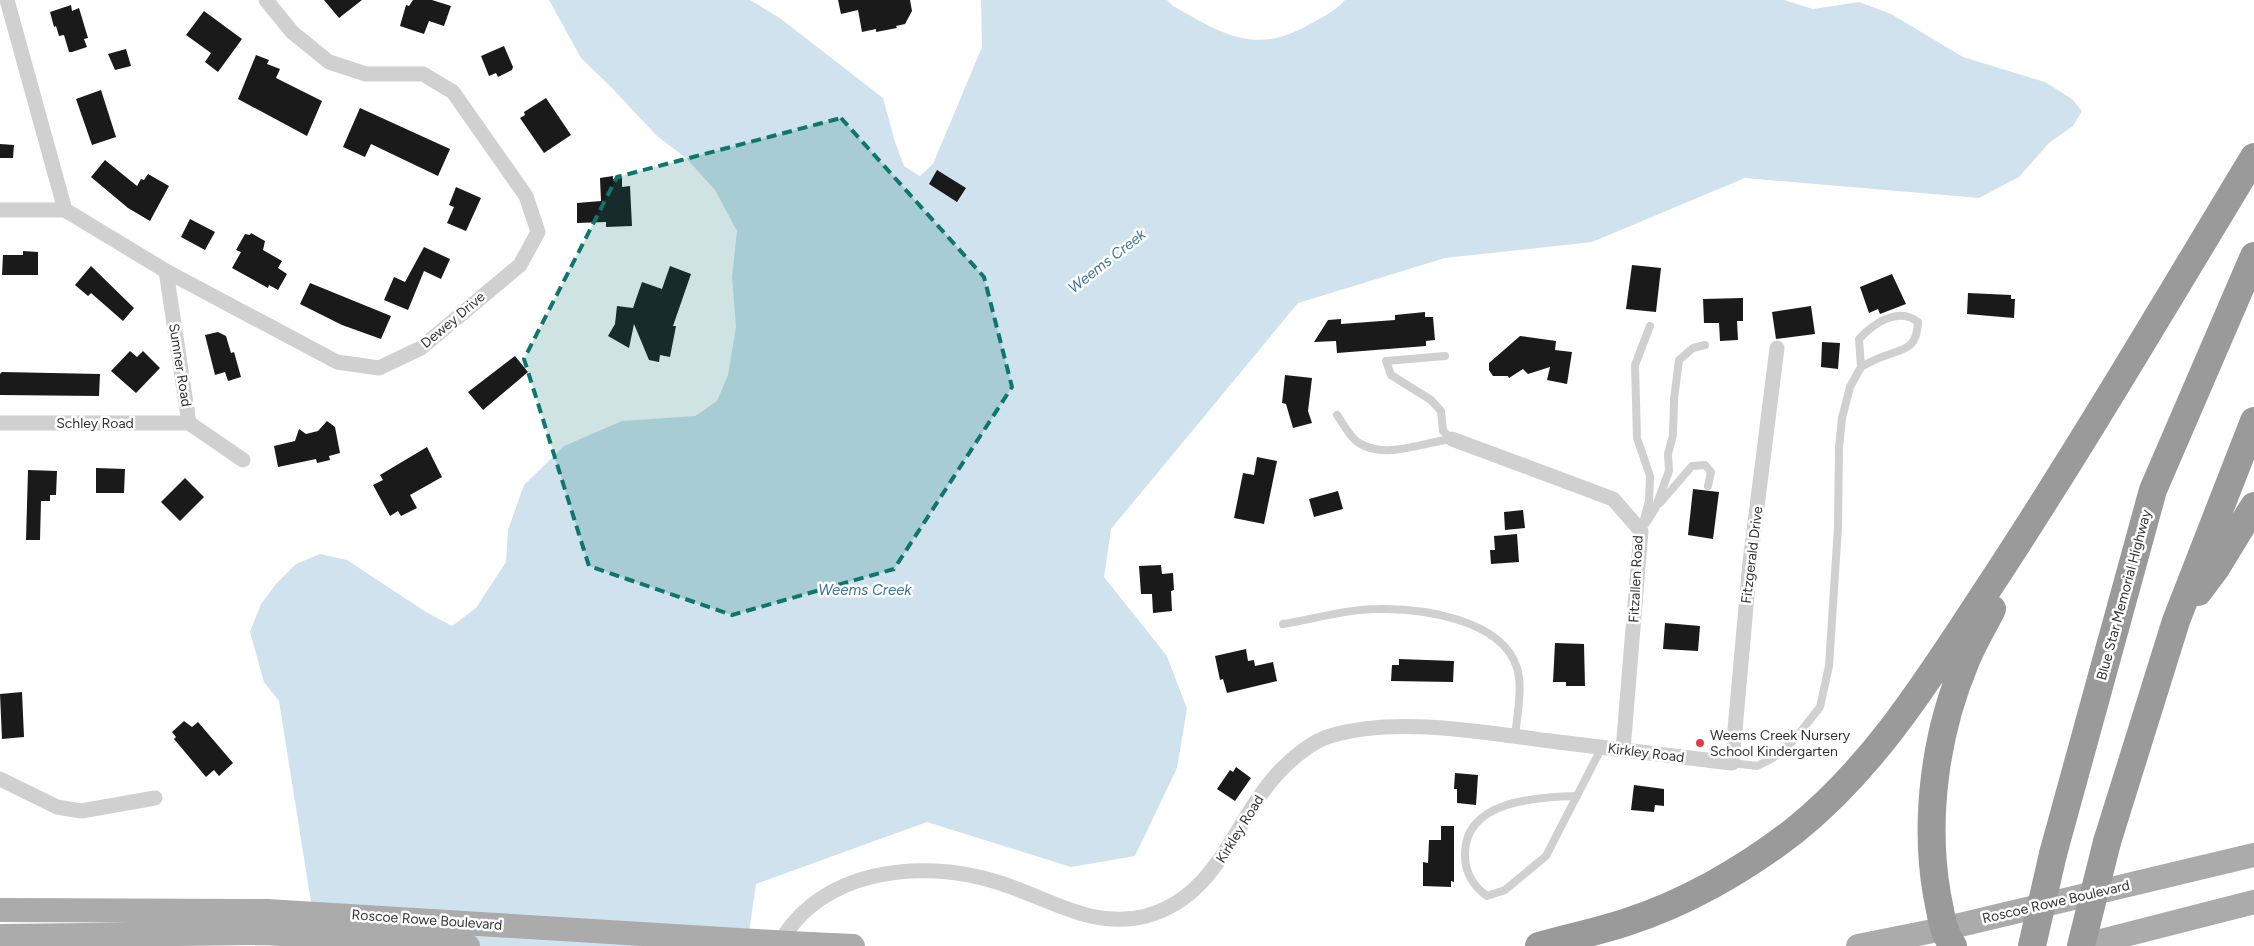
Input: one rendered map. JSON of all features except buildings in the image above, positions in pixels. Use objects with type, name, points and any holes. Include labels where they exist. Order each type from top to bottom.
[{"type":"highway","points":[[1538,946],[1625,923],[1682,901],[1741,867],[1793,832],[1835,795],[1872,754],[1914,698],[2068,466],[2254,157]]},
{"type":"highway","name":"Blue Star Memorial Highway","points":[[2032,946],[2053,854],[2153,490],[2254,256]]},
{"type":"highway","points":[[2082,946],[2107,842],[2176,621],[2254,421]]},
{"type":"highway","points":[[1948,937],[1934,878],[1932,810],[1938,760],[1949,710],[1969,655],[2068,466]]},
{"type":"highway","points":[[2176,621],[2216,568],[2254,506]]},
{"type":"main road","name":"Roscoe Rowe Boulevard","points":[[1858,946],[1948,937],[2254,855]]},
{"type":"main road","points":[[2082,946],[2254,902]]},
{"type":"main road","name":"Roscoe Rowe Boulevard","points":[[0,910],[853,946]]},
{"type":"main road","name":"Roscoe Rowe Boulevard","points":[[0,936],[266,922],[468,946]]},
{"type":"street","points":[[0,210],[66,210],[6,0]]},
{"type":"street","name":"Dewey Drive","points":[[66,210],[166,271],[337,362],[379,368],[421,348],[520,265],[538,232],[526,196],[453,92],[423,74],[366,74],[329,62],[292,32],[266,0]]},
{"type":"street","name":"Sumner Road","points":[[166,271],[189,424],[243,460]]},
{"type":"street","name":"Fitzgerald Drive","points":[[1732,763],[1750,562],[1777,348]]},
{"type":"street","name":"Schley Road","points":[[0,423],[189,424]]},
{"type":"street","name":"Fitzallen Road","points":[[1452,439],[1613,499],[1641,531],[1623,750]]},
{"type":"street","name":"Kirkley Road","points":[[784,944],[785,932],[803,910],[826,894],[880,874],[909,870],[942,871],[974,875],[1000,882],[1065,910],[1088,917],[1121,919],[1148,916],[1179,903],[1198,887],[1213,871],[1260,796],[1279,772],[1328,736],[1366,729],[1410,726],[1515,736],[1732,763]]},
{"type":"street","points":[[0,779],[58,807],[81,811],[155,798]]},
{"type":"lane","points":[[1732,763],[1758,766],[1773,758],[1794,740],[1820,707],[1829,666],[1838,527],[1839,447],[1842,418],[1850,387],[1861,368],[1859,339],[1881,320],[1905,316],[1912,317],[1918,322],[1917,333],[1913,342],[1903,351],[1890,354],[1861,368]]},
{"type":"lane","points":[[1641,531],[1649,501],[1650,476],[1637,438],[1635,365],[1650,326]]},
{"type":"lane","points":[[1655,509],[1669,471],[1668,454],[1673,435],[1674,399],[1679,360],[1693,348],[1705,346]]},
{"type":"lane","points":[[1444,356],[1386,362],[1391,375],[1431,400],[1441,412],[1443,431],[1452,439]]},
{"type":"lane","points":[[1337,415],[1358,443],[1375,448],[1394,450],[1452,439]]},
{"type":"lane","points":[[1641,531],[1655,509],[1692,466],[1705,465],[1710,472],[1708,486]]},
{"type":"lane","points":[[1283,624],[1377,609],[1417,610],[1482,630],[1505,647],[1517,668],[1519,683],[1515,736]]},
{"type":"lane","points":[[1577,796],[1540,797],[1509,803],[1482,818],[1465,840],[1465,865],[1475,888],[1487,896],[1505,890],[1546,856],[1577,796],[1602,747]]},
{"type":"highlighted area","points":[[841,118],[984,277],[1012,387],[894,569],[732,615],[589,566],[524,359],[617,177]]},
{"type":"water","name":"Weems Creek","points":[[549,0],[750,0],[781,19],[883,98],[895,142],[904,166],[920,176],[933,164],[982,47],[981,0],[1167,0],[1173,6],[1208,25],[1240,37],[1256,40],[1272,39],[1290,34],[1329,14],[1345,0],[1784,0],[1813,9],[1859,2],[1891,14],[1963,57],[2045,82],[2072,99],[2082,111],[2073,126],[2049,143],[2019,177],[1979,198],[1745,178],[1592,242],[1445,258],[1298,303],[1111,529],[1104,577],[1167,656],[1187,709],[1177,768],[1135,856],[1071,867],[927,822],[756,884],[747,946],[318,946],[279,701],[264,682],[250,632],[261,604],[276,584],[296,564],[320,554],[347,560],[426,612],[452,626],[476,608],[506,562],[508,530],[524,485],[564,446],[622,421],[695,416],[717,401],[728,375],[736,327],[732,277],[737,231],[715,190],[686,158],[657,136],[581,58]]},
{"type":"place","name":"Weems Creek Nursery School Kindergarten","points":[[1700,743]]}]
